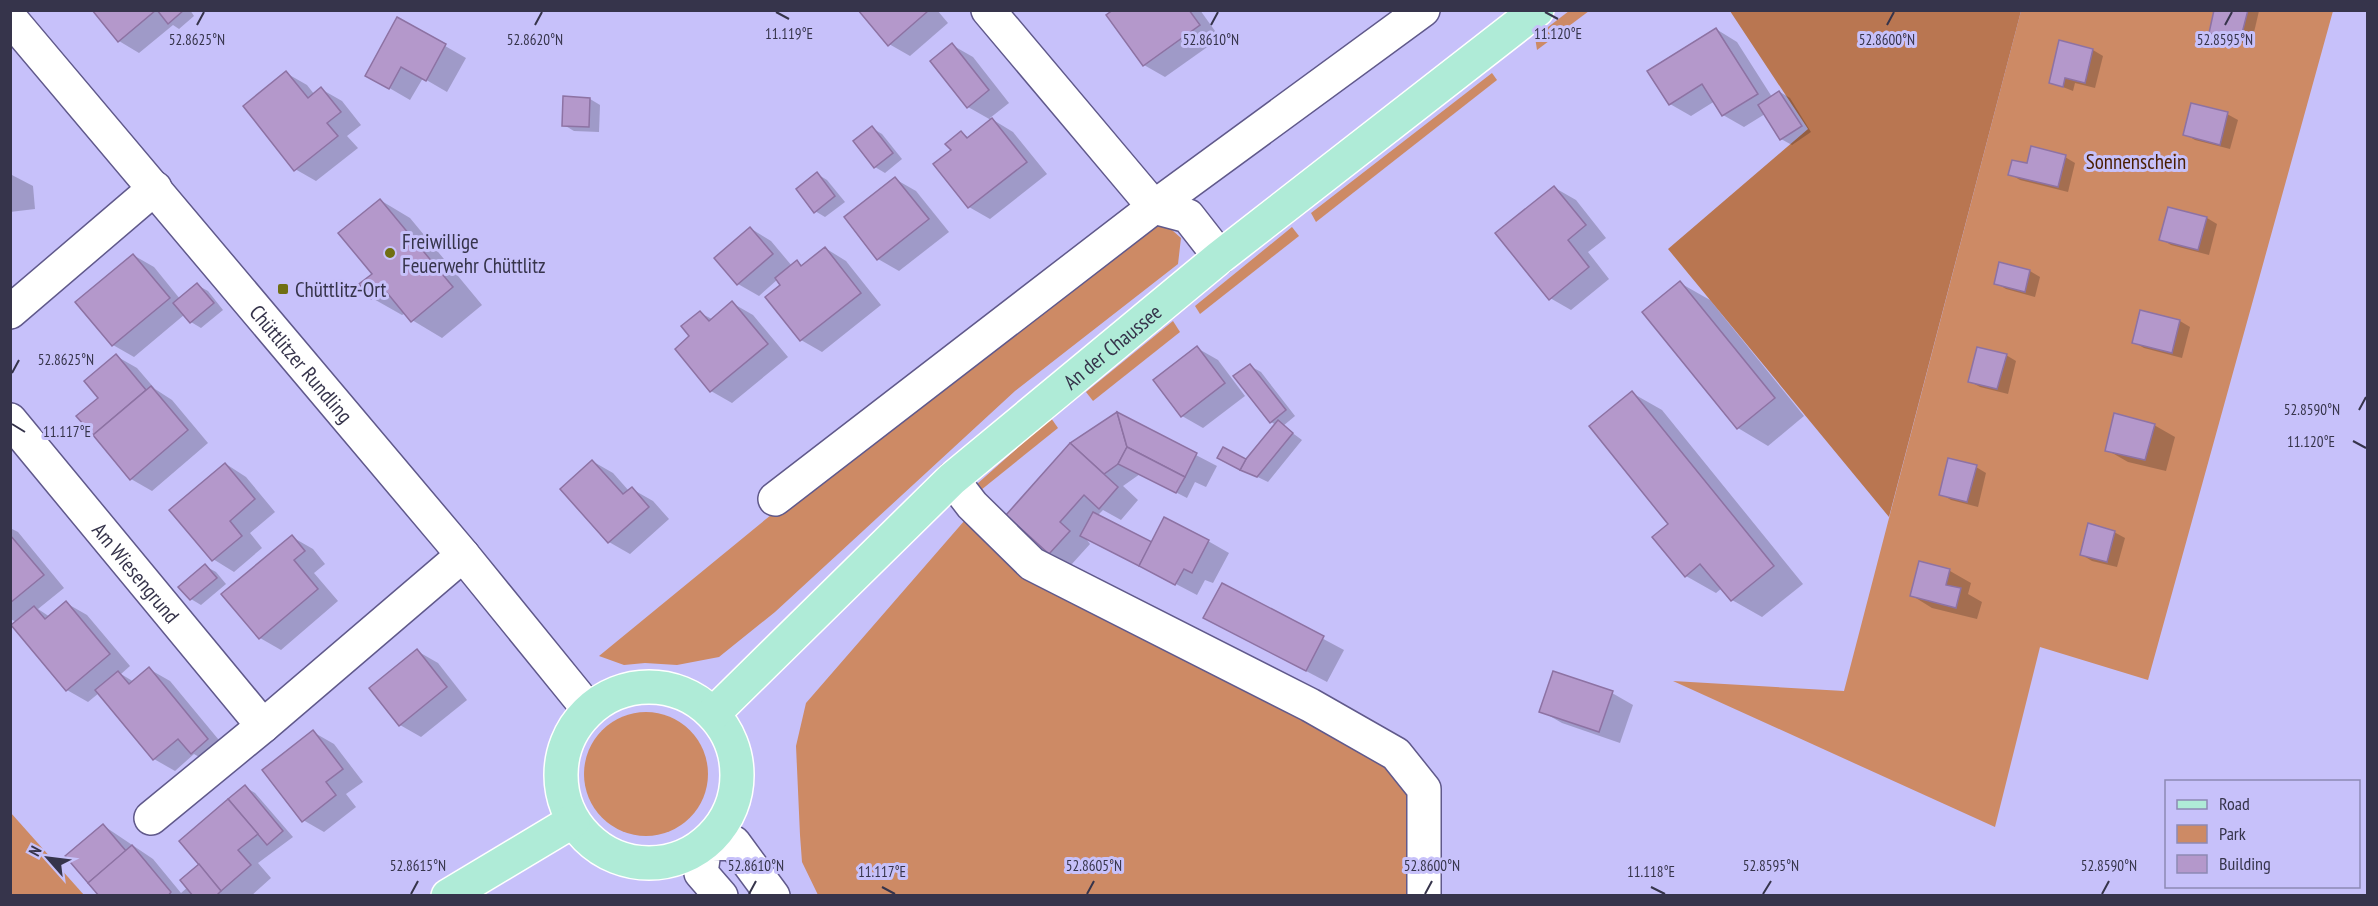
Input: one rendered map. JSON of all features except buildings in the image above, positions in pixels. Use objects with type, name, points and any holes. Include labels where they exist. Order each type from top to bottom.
[{"type":"main road","name":"An der Chaussee","points":[[713,714],[952,479],[1220,257],[1538,10]]},
{"type":"main road","points":[[649,686],[672,690],[693,698],[713,714],[726,732],[735,754],[737,778],[733,802],[722,824],[705,844],[672,860],[652,864],[632,862],[597,847],[573,821],[562,790],[562,762],[570,735],[589,710],[604,698],[626,690],[649,686]]},
{"type":"main road","points":[[448,896],[573,821]]},
{"type":"street","points":[[988,10],[1154,207],[1188,216],[1220,257]]},
{"type":"street","points":[[775,499],[1154,207],[1423,10]]},
{"type":"street","name":"Chüttlitzer Rundling","points":[[10,18],[463,555],[589,710]]},
{"type":"street","points":[[10,312],[155,188]]},
{"type":"street","name":"Am Wiesengrund","points":[[10,420],[262,726]]},
{"type":"street","points":[[952,479],[972,505],[1032,564],[1299,700],[1396,754],[1424,789],[1425,896]]},
{"type":"street","points":[[151,818],[463,555]]},
{"type":"street","points":[[721,896],[701,873],[705,844],[734,843],[774,896]]},
{"type":"green space","points":[[1569,11],[1589,11],[1537,50],[1535,37]]},
{"type":"green space","name":"Sonnenschein","points":[[2021,11],[2333,11],[2148,680],[2040,647],[1995,827],[1673,681],[1844,691]]},
{"type":"green space","points":[[1492,73],[1497,80],[1316,222],[1311,213]]},
{"type":"green space","points":[[1163,222],[1181,238],[1178,264],[1015,391],[775,612],[719,657],[677,665],[645,663],[624,665],[599,656],[766,519],[1129,237]]},
{"type":"green space","points":[[1292,227],[1299,236],[1200,314],[1195,306]]},
{"type":"green space","points":[[1173,321],[1180,332],[1093,401],[1086,392]]},
{"type":"green space","points":[[1051,418],[1058,428],[981,490],[977,484]]},
{"type":"green space","points":[[965,520],[1022,578],[1434,784],[1439,895],[818,895],[802,862],[800,835],[796,746],[806,703]]},
{"type":"green space","points":[[646,712],[670,717],[690,730],[703,750],[708,774],[703,798],[690,818],[670,831],[646,836],[622,831],[602,818],[589,798],[584,774],[589,750],[602,730],[622,717]]},
{"type":"green space","points":[[11,813],[84,895],[11,895]]},
{"type":"shaded area","points":[[1730,11],[2021,11],[1889,517],[1668,249],[1808,129]]},
{"type":"place","name":"Freiwillige Feuerwehr Chüttlitz","points":[[390,253]]},
{"type":"place","name":"Chüttlitz-Ort","points":[[283,289]]}]
